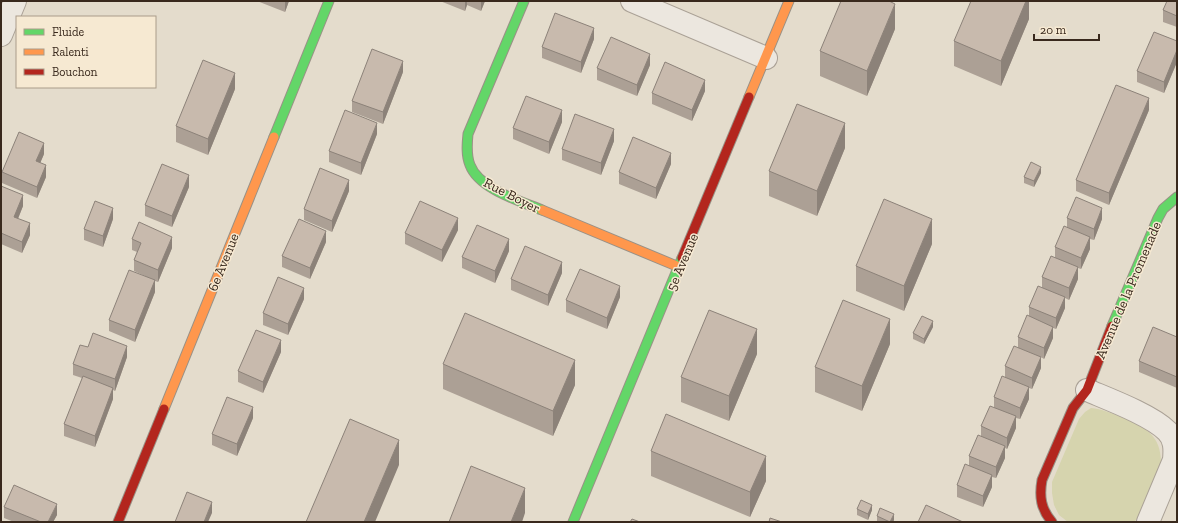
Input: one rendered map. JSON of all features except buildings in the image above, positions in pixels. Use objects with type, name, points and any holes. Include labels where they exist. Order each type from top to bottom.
[{"type":"street","points":[[1,35],[15,1]]},
{"type":"street","name":"6e Avenue","points":[[118,522],[329,1]]},
{"type":"street","name":"Rue Boyer","points":[[524,1],[468,134],[467,148],[469,164],[475,175],[484,183],[507,196],[679,267]]},
{"type":"street","points":[[632,1],[766,58]]},
{"type":"street","name":"5e Avenue","points":[[573,522],[789,1]]},
{"type":"street","name":"Avenue de la Promenade","points":[[1052,522],[1040,503],[1039,492],[1042,480],[1073,408],[1087,390],[1102,350],[1158,218],[1163,209],[1177,197]]},
{"type":"street","points":[[1087,390],[1156,422],[1173,440],[1175,450],[1174,460],[1148,522]]},
{"type":"shaded area","points":[[1091,408],[1099,409],[1138,424],[1155,439],[1159,446],[1161,465],[1138,518],[1134,522],[1068,522],[1059,515],[1054,505],[1052,482],[1079,419]]},
{"type":"traffic: fast","points":[[274,137],[329,1]]},
{"type":"traffic: fast","points":[[524,1],[468,134],[467,153],[470,165],[482,181],[501,193],[542,210]]},
{"type":"traffic: fast","points":[[1112,326],[1158,218],[1163,209],[1177,197]]},
{"type":"traffic: fast","points":[[573,522],[682,258]]},
{"type":"traffic: slow","points":[[749,97],[789,1]]},
{"type":"traffic: slow","points":[[164,409],[274,137]]},
{"type":"traffic: slow","points":[[542,210],[679,267]]},
{"type":"traffic: jam","points":[[682,258],[749,97]]},
{"type":"traffic: jam","points":[[1052,522],[1043,507],[1041,497],[1042,480],[1073,408],[1087,390],[1112,326]]},
{"type":"traffic: jam","points":[[118,522],[164,409]]}]
